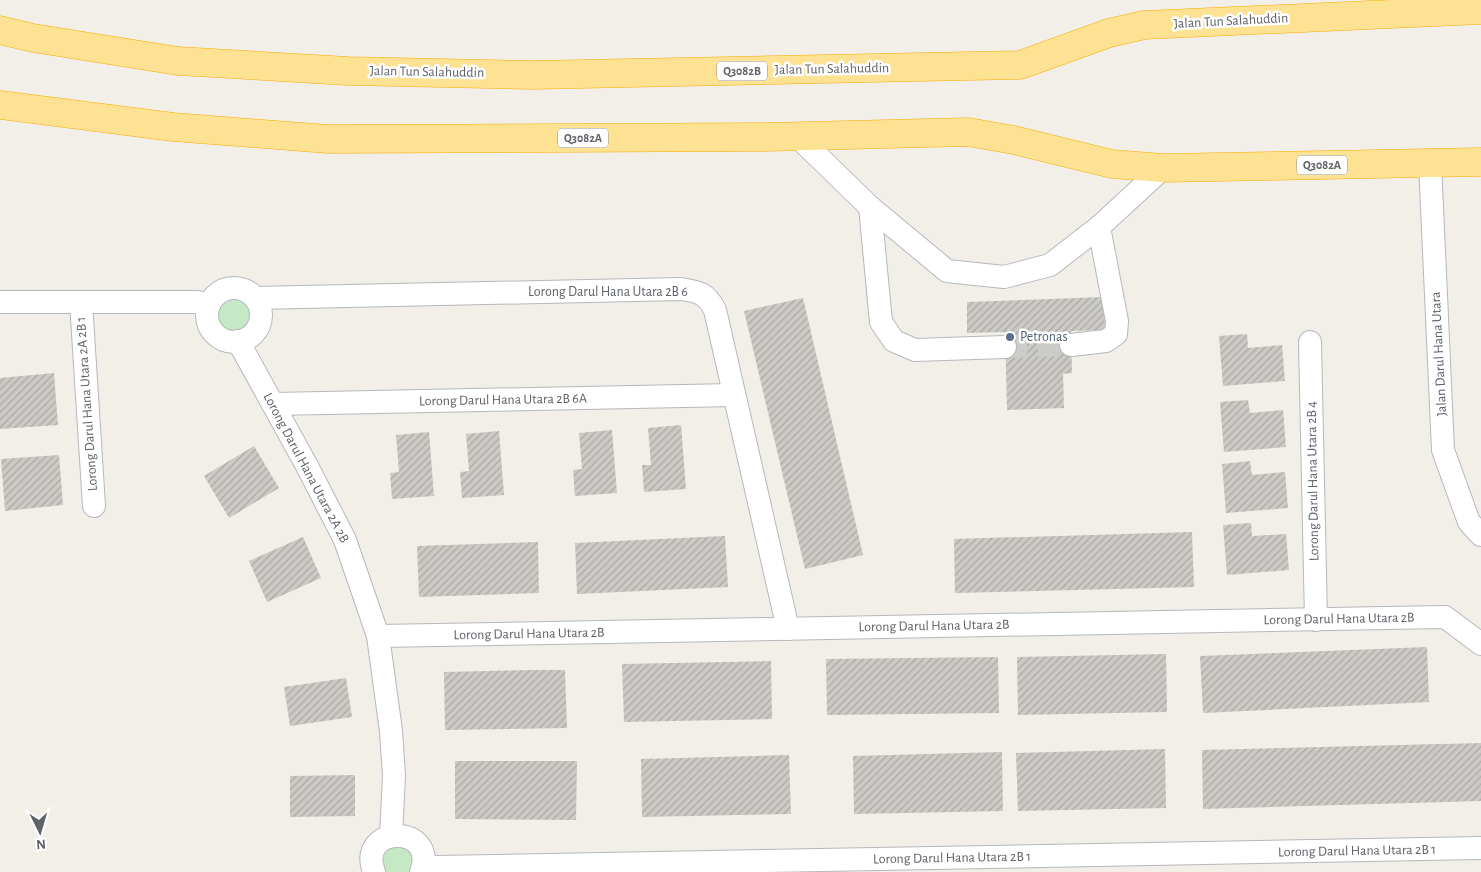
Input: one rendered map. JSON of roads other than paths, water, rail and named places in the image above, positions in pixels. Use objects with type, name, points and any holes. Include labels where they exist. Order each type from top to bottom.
[{"type":"highway","name":"Jalan Tun Salahuddin","points":[[0,30],[33,38],[178,61],[348,71],[543,75],[1020,65],[1109,33],[1144,25],[1434,6],[1481,10]]},
{"type":"highway","name":"Q3082A","points":[[0,106],[173,127],[328,139],[798,136],[968,132],[1014,140],[1112,164],[1163,168],[1481,162]]},
{"type":"street","points":[[798,136],[870,207],[948,271],[1004,277],[1050,265],[1099,227],[1163,168]]},
{"type":"street","name":"Jalan Darul Hana Utara","points":[[1430,163],[1443,450],[1469,522],[1481,535]]},
{"type":"street","points":[[870,207],[882,322],[894,340],[915,350],[1005,347]]},
{"type":"street","points":[[1071,344],[1106,341],[1116,334],[1117,321],[1099,227]]},
{"type":"street","points":[[230,288],[248,292],[260,306],[261,316],[259,325],[254,333],[247,338],[238,341],[228,341],[213,331],[209,323],[209,305],[214,297],[230,288]]},
{"type":"street","name":"Lorong Darul Hana Utara 2B 6","points":[[255,298],[681,289],[698,292],[709,299],[715,310],[788,629]]},
{"type":"street","points":[[0,302],[197,302],[209,305]]},
{"type":"street","name":"Lorong Darul Hana Utara 2A 2B 1","points":[[81,302],[94,506]]},
{"type":"street","name":"Lorong Darul Hana Utara 2A 2B","points":[[238,341],[308,466],[345,540],[378,636],[392,740],[394,776],[391,836]]},
{"type":"street","name":"Lorong Darul Hana Utara 2B 4","points":[[1310,342],[1316,620]]},
{"type":"street","name":"Lorong Darul Hana Utara 2B 6A","points":[[273,404],[734,395]]},
{"type":"street","name":"Lorong Darul Hana Utara 2B","points":[[378,636],[1446,617],[1481,644]]},
{"type":"street","points":[[374,872],[371,863],[372,854],[376,846],[383,839],[391,836],[409,837],[416,842],[424,858],[422,869]]},
{"type":"street","name":"Lorong Darul Hana Utara 2B 1","points":[[422,869],[476,866],[1481,848]]},
{"type":"tunnel","points":[[1005,347],[1071,345]]},
{"type":"place","name":"Petronas","points":[[1010,337]]}]
